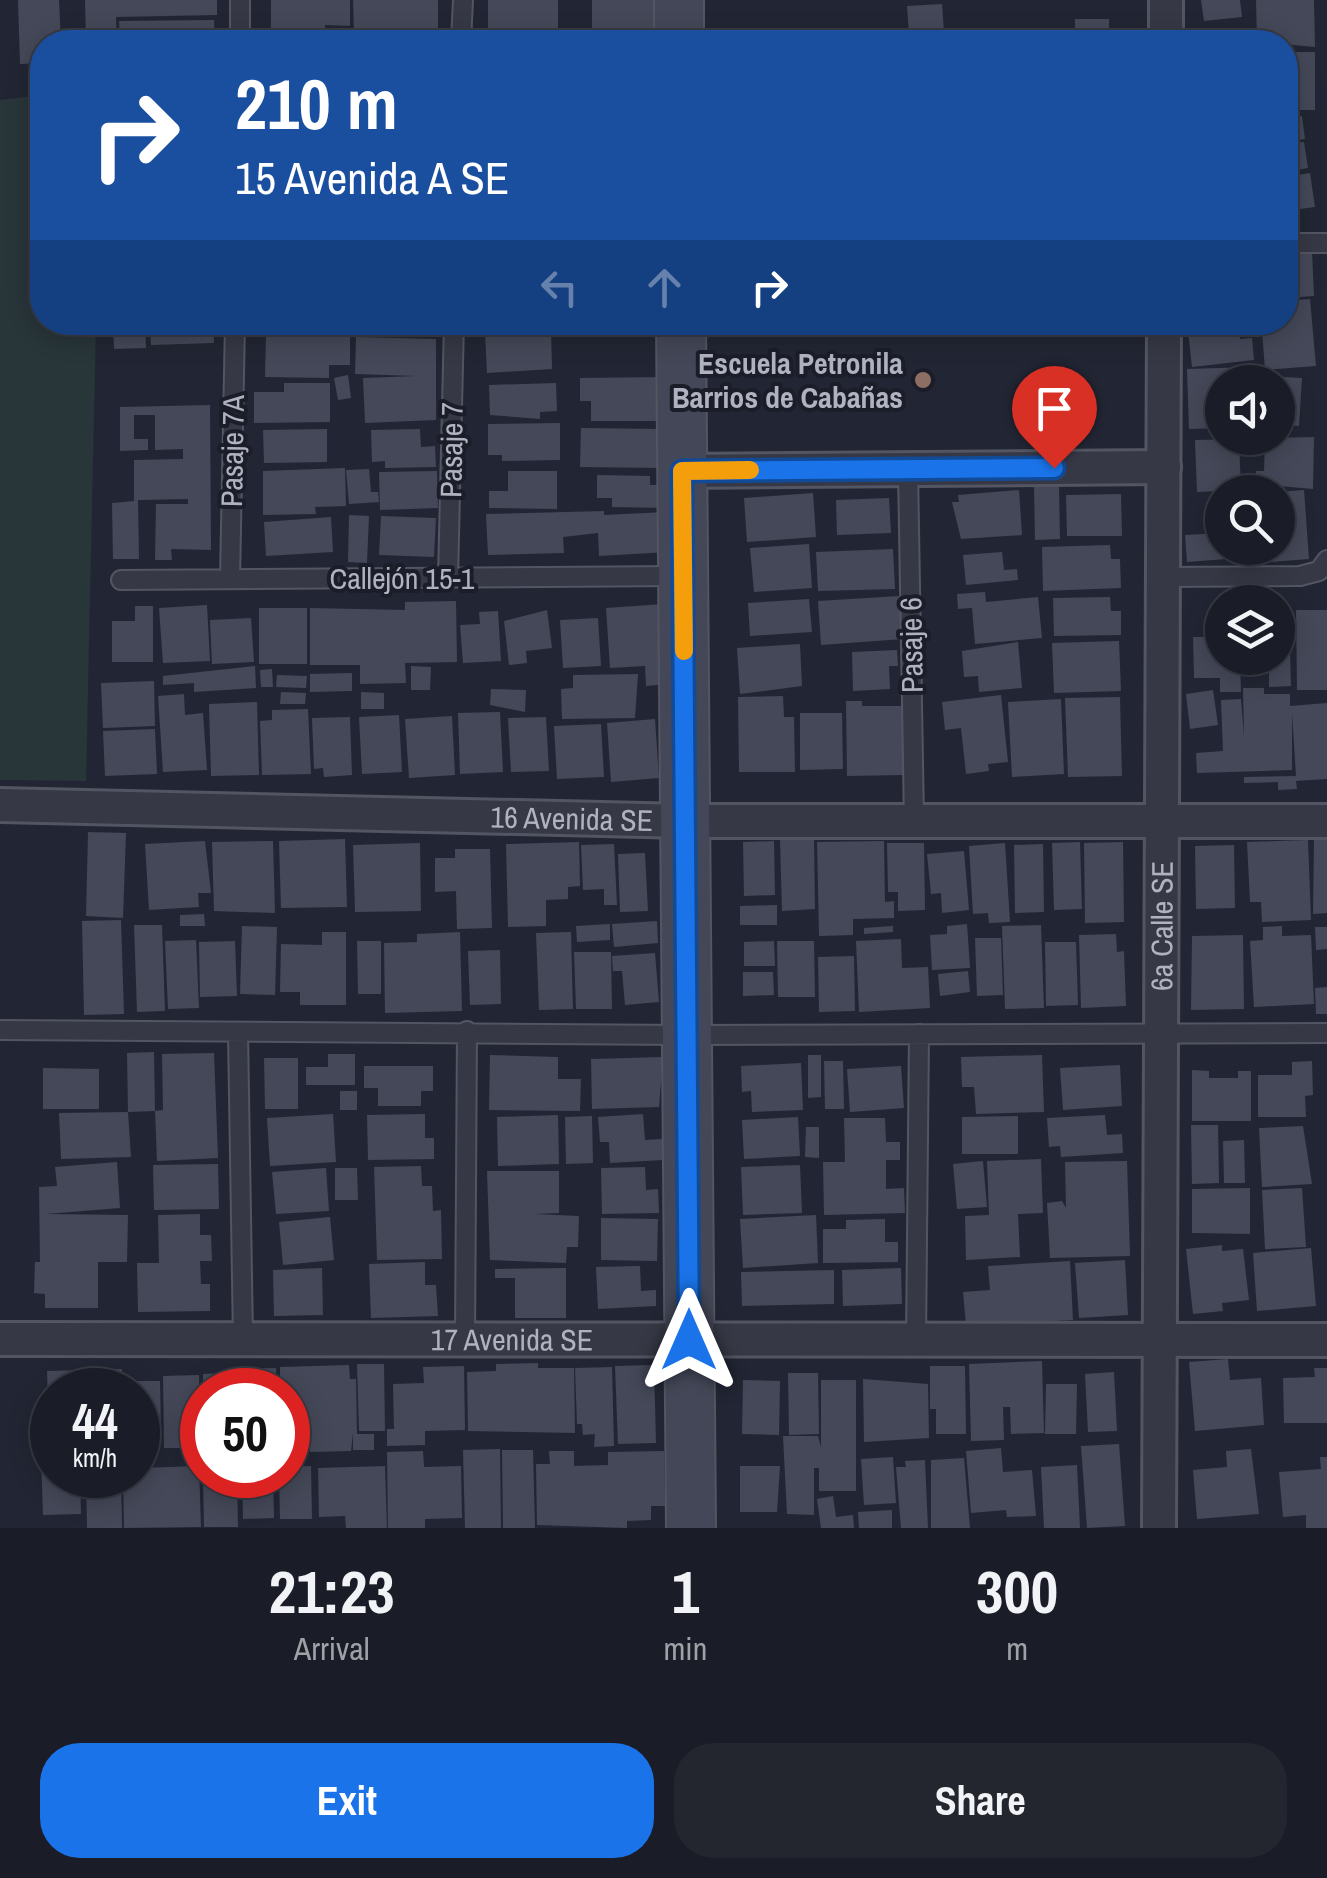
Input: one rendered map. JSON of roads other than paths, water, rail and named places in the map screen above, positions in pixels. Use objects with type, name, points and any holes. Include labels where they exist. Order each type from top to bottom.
[{"type":"main road","points":[[679,0],[679,30]]},
{"type":"main road","points":[[681,335],[691,1528]]},
{"type":"street","points":[[1166,0],[1166,30]]},
{"type":"street","name":"6a Calle SE","points":[[1159,1528],[1164,335]]},
{"type":"street","points":[[682,471],[1164,466]]},
{"type":"street","name":"16 Avenida SE","points":[[0,805],[685,821],[1327,821]]},
{"type":"street","name":"17 Avenida SE","points":[[0,1338],[1327,1340]]},
{"type":"lane","points":[[240,0],[240,30]]},
{"type":"lane","points":[[462,0],[462,30]]},
{"type":"lane","points":[[1298,243],[1327,243]]},
{"type":"lane","name":"Pasaje 7A","points":[[230,579],[234,335]]},
{"type":"lane","name":"Pasaje 7","points":[[448,578],[454,335]]},
{"type":"lane","name":"Pasaje 6","points":[[908,470],[914,821]]},
{"type":"lane","points":[[1164,577],[1300,576],[1319,570],[1327,560]]},
{"type":"lane","name":"Callejón 15-1","points":[[121,580],[684,576]]},
{"type":"lane","points":[[0,1030],[686,1035],[1327,1033]]},
{"type":"lane","points":[[465,1340],[467,1031]]},
{"type":"lane","points":[[238,1033],[243,1339]]},
{"type":"lane","points":[[916,1340],[920,1034]]},
{"type":"place","name":"Escuela Petronila Barrios de Cabañas","points":[[923,380]]}]
